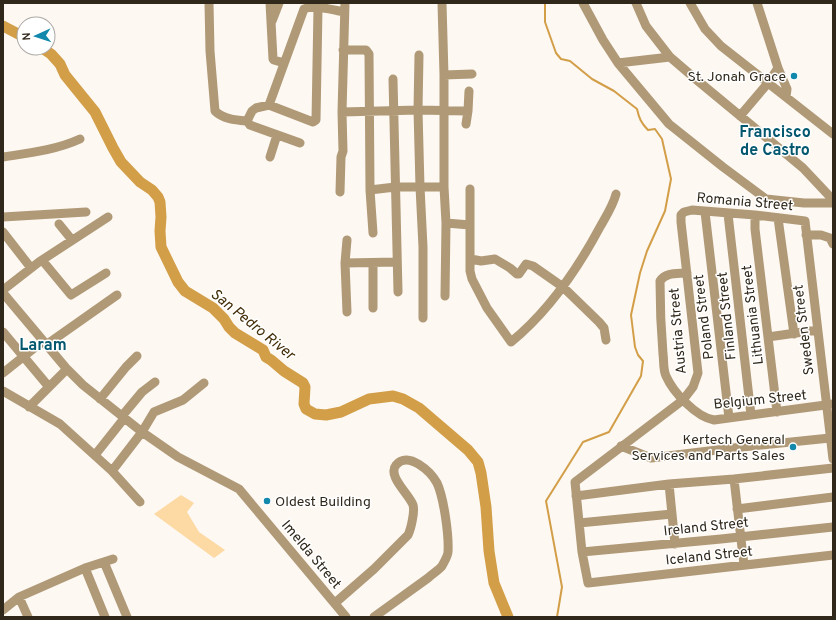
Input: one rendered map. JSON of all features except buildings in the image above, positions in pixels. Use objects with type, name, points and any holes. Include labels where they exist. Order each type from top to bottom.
[{"type":"street","points":[[209,3],[210,51],[215,111],[227,118],[247,121],[250,125],[300,144]]},
{"type":"street","points":[[270,3],[273,60],[284,63]]},
{"type":"street","points":[[271,24],[279,3]]},
{"type":"street","points":[[442,3],[444,75],[444,187],[446,223],[445,296]]},
{"type":"street","points":[[583,3],[603,40],[618,63],[669,124],[722,167],[766,199],[804,203],[833,203]]},
{"type":"street","points":[[636,3],[646,26],[670,56],[803,168],[833,200]]},
{"type":"street","points":[[690,3],[705,29],[721,46],[833,134]]},
{"type":"street","points":[[757,3],[786,89],[786,97]]},
{"type":"street","points":[[269,105],[304,10],[307,8],[344,8],[342,112],[343,151],[341,157],[340,192]]},
{"type":"street","points":[[247,121],[256,108],[269,105],[313,122],[316,120],[318,8]]},
{"type":"street","points":[[343,50],[366,50],[369,54],[370,190],[373,233]]},
{"type":"street","points":[[418,55],[420,187],[424,247],[423,318]]},
{"type":"street","points":[[618,63],[670,56]]},
{"type":"street","points":[[740,116],[768,83],[778,68]]},
{"type":"street","points":[[444,75],[472,74]]},
{"type":"street","points":[[393,79],[398,292]]},
{"type":"street","points":[[466,124],[469,91]]},
{"type":"street","points":[[342,112],[468,110]]},
{"type":"street","points":[[270,157],[277,135]]},
{"type":"street","points":[[3,157],[28,154],[40,150],[64,146],[80,139]]},
{"type":"street","points":[[370,190],[395,187],[444,187]]},
{"type":"street","points":[[470,189],[470,271],[472,279],[487,308],[511,342],[530,327],[563,287],[587,251],[614,204],[616,194]]},
{"type":"street","name":"Romania Street","points":[[684,212],[692,210],[805,221]]},
{"type":"street","points":[[3,217],[86,212]]},
{"type":"street","name":"Austria Street","points":[[588,583],[582,552],[575,482],[683,400],[693,387],[698,373],[681,222],[681,215],[684,212]]},
{"type":"street","name":"Poland Street","points":[[705,212],[728,418]]},
{"type":"street","name":"Finland Street","points":[[728,214],[751,415]]},
{"type":"street","name":"Lithuania Street","points":[[755,215],[755,229],[777,412]]},
{"type":"street","points":[[3,291],[42,260],[108,217]]},
{"type":"street","points":[[778,218],[794,334]]},
{"type":"street","name":"Sweden Street","points":[[805,221],[817,330],[830,405],[830,438],[833,459]]},
{"type":"street","points":[[446,223],[470,225]]},
{"type":"street","points":[[59,224],[72,240]]},
{"type":"street","points":[[3,232],[32,268]]},
{"type":"street","points":[[806,235],[821,235],[830,238],[833,244]]},
{"type":"street","points":[[347,240],[345,263],[347,312]]},
{"type":"street","points":[[471,259],[481,261],[495,259],[517,274],[519,274],[528,263],[563,287],[604,328],[606,340]]},
{"type":"street","points":[[42,260],[71,295],[106,273]]},
{"type":"street","points":[[345,263],[397,262]]},
{"type":"street","points":[[373,263],[373,308]]},
{"type":"street","name":"Belgium Street","points":[[687,273],[663,276],[660,281],[660,314],[665,375],[683,400],[708,419],[714,420],[830,405]]},
{"type":"street","name":"Imelda Street","points":[[3,291],[45,343],[79,381],[122,418],[178,457],[239,489],[346,617]]},
{"type":"street","points":[[5,368],[117,295]]},
{"type":"street","points":[[768,337],[817,330]]},
{"type":"street","points":[[3,332],[49,387]]},
{"type":"street","points":[[100,399],[137,356]]},
{"type":"street","points":[[29,407],[64,372]]},
{"type":"street","points":[[95,455],[142,392],[155,382]]},
{"type":"street","points":[[112,472],[142,432],[154,412],[183,400],[204,383]]},
{"type":"street","points":[[3,391],[60,424],[95,455],[140,502]]},
{"type":"street","points":[[621,446],[651,458],[830,438]]},
{"type":"street","points":[[335,603],[374,569],[408,535],[413,505],[405,491],[398,483],[394,471],[395,467],[400,462],[404,460],[411,460],[425,469],[436,483],[445,512],[448,554],[441,568],[374,617]]},
{"type":"street","points":[[576,496],[669,484],[734,479],[833,468]]},
{"type":"street","points":[[734,479],[744,565]]},
{"type":"street","points":[[669,484],[675,544]]},
{"type":"street","points":[[737,509],[833,497]]},
{"type":"street","points":[[579,523],[672,514]]},
{"type":"street","name":"Ireland Street","points":[[582,552],[675,544],[833,527]]},
{"type":"street","name":"Iceland Street","points":[[588,583],[833,555]]},
{"type":"street","points":[[6,617],[3,610],[19,597],[85,568],[108,561],[128,617]]},
{"type":"street","points":[[85,568],[105,617]]},
{"type":"street","points":[[19,597],[28,617]]},
{"type":"shaded area","points":[[181,495],[194,503],[187,512],[199,532],[225,550],[214,558],[154,514]]},
{"type":"waterway","points":[[545,3],[545,22],[556,53],[561,59],[570,61],[592,79],[614,91],[637,109],[641,120],[648,130],[655,129],[662,139],[671,179],[665,211],[647,251],[640,273],[631,315],[635,347],[638,355],[643,361],[641,376],[609,432],[583,442],[546,501],[562,587],[557,617]]},
{"type":"waterway","name":"San Pedro River","points":[[3,26],[16,33]]},
{"type":"waterway","name":"San Pedro River","points":[[53,56],[60,64],[65,75],[95,112],[121,162],[140,182],[152,190],[158,197],[160,202],[161,217],[161,247],[178,282],[185,291],[213,308],[235,333],[263,350],[266,357],[303,383],[305,387],[304,404],[306,409],[315,414],[326,415],[341,412],[369,399],[393,396],[403,399],[419,408],[468,450],[478,462],[486,507],[489,551],[494,583],[508,617]]},
{"type":"place","name":"St. Jonah Grace","points":[[794,76]]},
{"type":"place","name":"Kertech General Services and Parts Sales","points":[[793,447]]},
{"type":"place","name":"Oldest Building","points":[[267,501]]},
{"type":"district","name":"Francisco de Castro","points":[[775,140]]},
{"type":"district","name":"Laram","points":[[43,344]]}]
